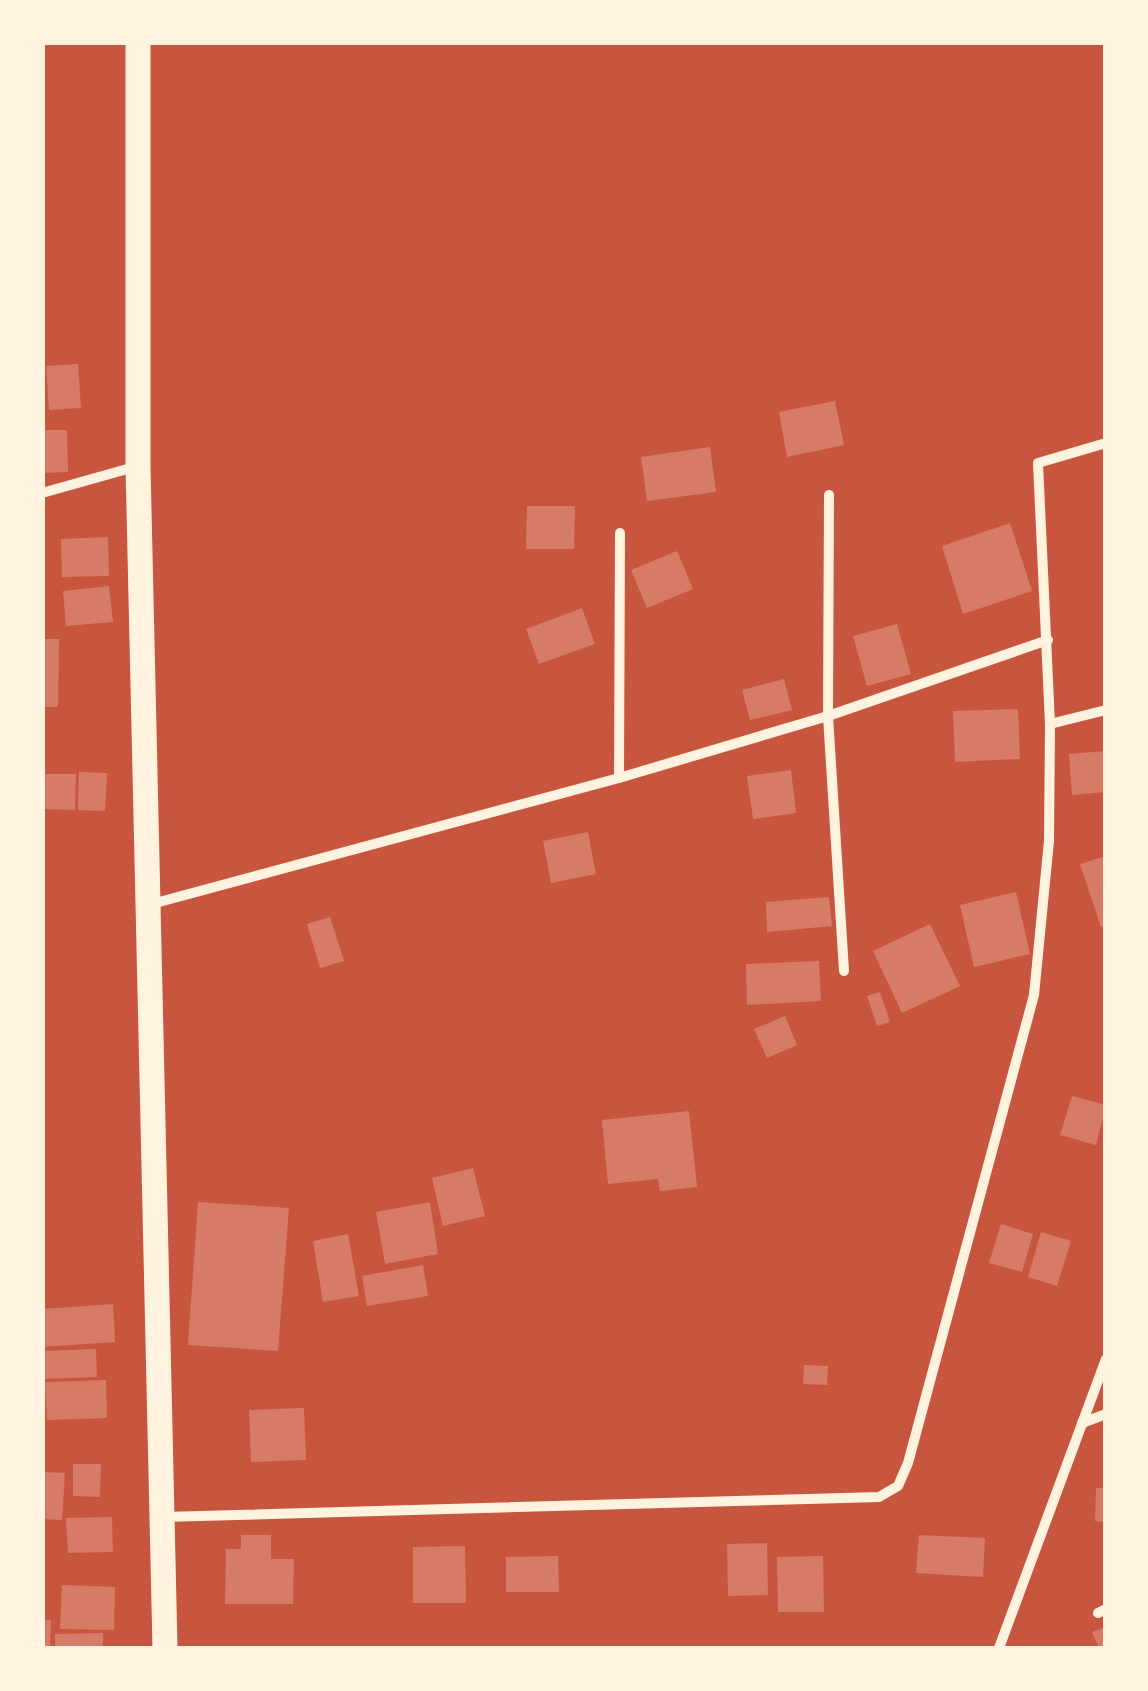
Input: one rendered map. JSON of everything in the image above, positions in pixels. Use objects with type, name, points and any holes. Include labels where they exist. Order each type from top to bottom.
[{"type":"main road","points":[[138,42],[138,466],[165,1648]]},
{"type":"street","points":[[162,1517],[879,1497],[898,1486],[908,1463],[1034,995],[1049,841],[1050,724],[1038,463],[1106,443]]},
{"type":"street","points":[[42,493],[138,466]]},
{"type":"street","points":[[830,495],[828,716],[844,971]]},
{"type":"street","points":[[619,778],[620,534]]},
{"type":"street","points":[[146,906],[619,778],[828,716],[1048,640]]},
{"type":"street","points":[[1050,724],[1106,710]]},
{"type":"street","points":[[999,1648],[1106,1358]]},
{"type":"street","points":[[1082,1423],[1106,1414]]},
{"type":"building","points":[[78,364],[81,408],[49,410],[46,366]]},
{"type":"building","points":[[835,401],[844,445],[787,457],[779,412]]},
{"type":"building","points":[[42,430],[67,430],[68,472],[42,473]]},
{"type":"building","points":[[710,447],[716,492],[647,501],[641,457]]},
{"type":"building","points":[[527,506],[575,506],[574,549],[526,549]]},
{"type":"building","points":[[1010,523],[1032,591],[963,614],[942,546]]},
{"type":"building","points":[[108,537],[109,576],[62,577],[61,539]]},
{"type":"building","points":[[677,551],[693,589],[647,608],[631,570]]},
{"type":"building","points":[[109,586],[113,622],[66,626],[63,591]]},
{"type":"building","points":[[582,608],[595,644],[539,664],[526,629]]},
{"type":"building","points":[[897,624],[911,674],[867,686],[853,636]]},
{"type":"building","points":[[42,639],[59,639],[58,707],[42,707]]},
{"type":"building","points":[[784,679],[792,710],[750,720],[742,690]]},
{"type":"building","points":[[1018,709],[1020,759],[955,762],[953,711]]},
{"type":"building","points":[[1106,751],[1106,792],[1072,795],[1069,754]]},
{"type":"building","points":[[791,770],[796,813],[753,819],[747,776]]},
{"type":"building","points":[[79,772],[107,773],[105,811],[78,810]]},
{"type":"building","points":[[44,774],[76,774],[75,810],[43,809]]},
{"type":"building","points":[[588,832],[596,874],[551,883],[543,841]]},
{"type":"building","points":[[1106,856],[1106,925],[1101,927],[1080,864]]},
{"type":"building","points":[[1016,892],[1030,954],[974,967],[960,905]]},
{"type":"building","points":[[829,897],[832,926],[767,932],[766,902]]},
{"type":"building","points":[[330,917],[344,961],[320,968],[307,924]]},
{"type":"building","points":[[930,924],[960,986],[902,1013],[873,951]]},
{"type":"building","points":[[819,961],[821,1001],[747,1005],[746,964]]},
{"type":"building","points":[[880,992],[890,1022],[877,1026],[867,996]]},
{"type":"building","points":[[785,1016],[797,1045],[767,1058],[754,1029]]},
{"type":"building","points":[[1072,1096],[1106,1105],[1096,1145],[1060,1135]]},
{"type":"building","points":[[689,1111],[697,1187],[660,1191],[658,1179],[608,1184],[602,1120]]},
{"type":"building","points":[[473,1168],[485,1216],[443,1226],[432,1178]]},
{"type":"building","points":[[198,1202],[289,1208],[278,1351],[188,1345]]},
{"type":"building","points":[[430,1202],[438,1254],[385,1264],[376,1212]]},
{"type":"building","points":[[1001,1224],[1033,1234],[1022,1272],[989,1263]]},
{"type":"building","points":[[1041,1232],[1071,1241],[1057,1286],[1028,1277]]},
{"type":"building","points":[[348,1234],[359,1296],[323,1302],[313,1241]]},
{"type":"building","points":[[423,1265],[428,1296],[367,1306],[362,1276]]},
{"type":"building","points":[[113,1304],[115,1342],[42,1347],[42,1309]]},
{"type":"building","points":[[96,1349],[97,1377],[42,1379],[42,1351]]},
{"type":"building","points":[[804,1365],[828,1366],[827,1385],[803,1384]]},
{"type":"building","points":[[106,1380],[107,1418],[47,1420],[45,1382]]},
{"type":"building","points":[[304,1408],[306,1460],[251,1462],[249,1410]]},
{"type":"building","points":[[73,1464],[101,1464],[100,1497],[73,1496]]},
{"type":"building","points":[[42,1472],[65,1473],[62,1520],[42,1519]]},
{"type":"building","points":[[1096,1488],[1106,1488],[1106,1522],[1095,1521]]},
{"type":"building","points":[[112,1517],[113,1552],[68,1553],[66,1518]]},
{"type":"building","points":[[241,1535],[271,1535],[271,1559],[294,1559],[293,1604],[225,1604],[226,1549],[241,1549]]},
{"type":"building","points":[[919,1535],[985,1538],[983,1577],[916,1573]]},
{"type":"building","points":[[767,1543],[768,1595],[728,1596],[727,1544]]},
{"type":"building","points":[[465,1546],[466,1603],[413,1603],[413,1547]]},
{"type":"building","points":[[558,1556],[559,1592],[506,1592],[506,1557]]},
{"type":"building","points":[[823,1556],[824,1612],[778,1612],[777,1557]]},
{"type":"building","points":[[62,1585],[115,1587],[114,1630],[60,1629]]},
{"type":"building","points":[[42,1620],[51,1620],[50,1648],[42,1648]]},
{"type":"building","points":[[1106,1627],[1106,1648],[1099,1648],[1092,1632]]},
{"type":"building","points":[[103,1633],[103,1648],[55,1648],[55,1634]]}]
